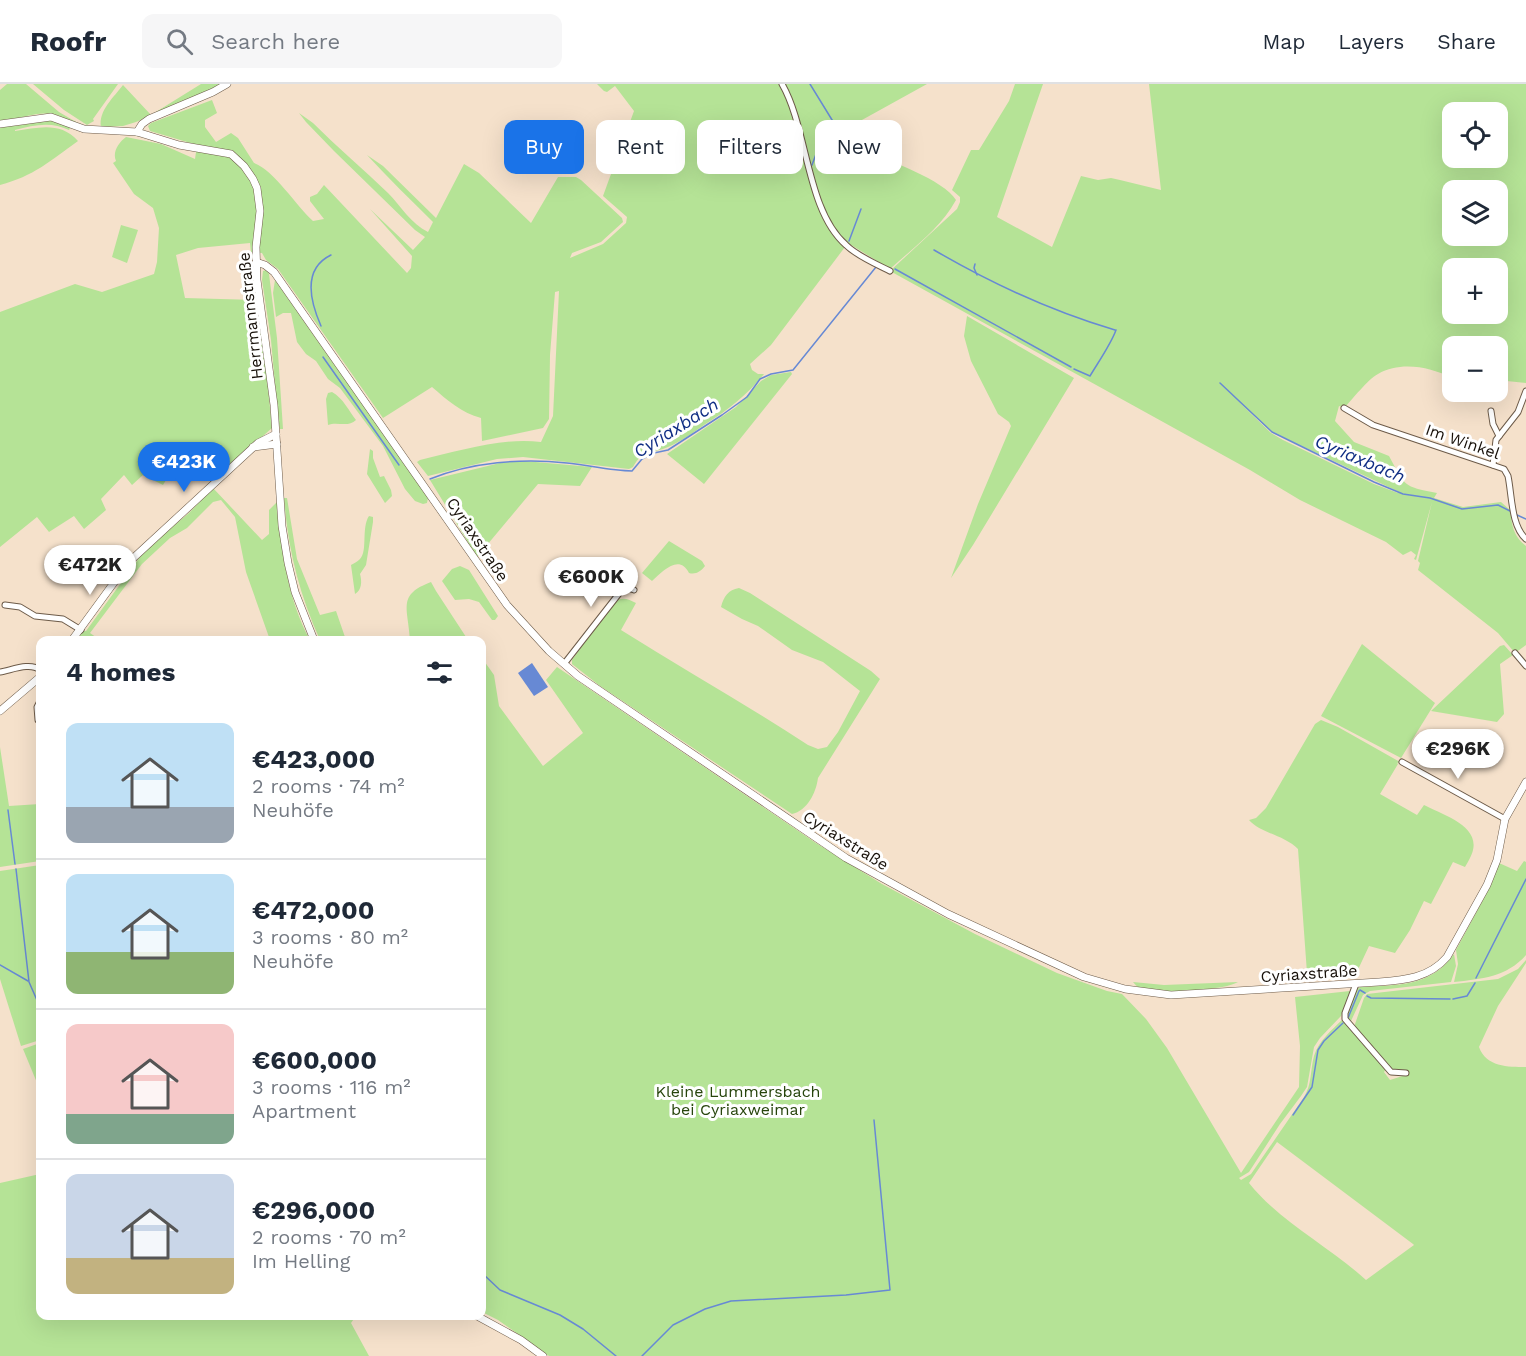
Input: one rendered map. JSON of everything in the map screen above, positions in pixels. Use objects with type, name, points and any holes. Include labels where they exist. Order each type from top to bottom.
[{"type":"street","points":[[136,132],[149,119],[213,93],[227,84]]},
{"type":"street","points":[[782,84],[789,96],[828,224],[846,246],[890,271]]},
{"type":"street","name":"Herrmannstraße","points":[[0,124],[51,117],[84,129],[136,132],[179,145],[223,152],[231,154],[244,166],[256,183],[260,222],[256,262],[277,444],[282,526],[295,592],[312,636]]},
{"type":"street","name":"Cyriaxstraße","points":[[256,262],[266,265],[274,272],[507,605],[534,636],[564,664],[594,688],[846,858],[948,914],[1084,977],[1125,989],[1171,994],[1210,994],[1409,979],[1430,972],[1441,964],[1487,885],[1497,860],[1505,819],[1526,782]]},
{"type":"street","points":[[1493,465],[1496,440],[1518,412],[1526,391]]},
{"type":"street","name":"Im Winkel","points":[[1344,408],[1373,425],[1507,471],[1516,524],[1521,535],[1526,539]]},
{"type":"street","points":[[1491,411],[1493,424],[1499,436]]},
{"type":"street","points":[[76,636],[133,558],[261,440],[276,434]]},
{"type":"street","points":[[253,447],[277,444]]},
{"type":"street","points":[[564,664],[621,591],[625,587],[634,590]]},
{"type":"street","points":[[5,605],[20,607],[35,616],[63,619],[81,630]]},
{"type":"street","points":[[1515,653],[1526,666]]},
{"type":"street","points":[[0,672],[29,666],[36,667]]},
{"type":"street","points":[[0,711],[36,680]]},
{"type":"street","points":[[1402,762],[1505,819]]},
{"type":"street","points":[[1356,984],[1345,1019],[1391,1072],[1406,1073]]},
{"type":"street","points":[[484,1320],[521,1340],[543,1356]]},
{"type":"green space","points":[[7,84],[26,84],[59,112],[83,126],[45,113],[0,120],[0,90]]},
{"type":"green space","points":[[33,84],[118,84],[93,119],[94,121],[87,125],[64,110]]},
{"type":"green space","points":[[201,84],[224,84],[136,122],[123,126],[101,127],[104,110],[123,85],[151,115]]},
{"type":"green space","points":[[597,84],[927,84],[862,120],[815,120],[815,174],[902,174],[902,165],[940,185],[956,200],[935,229],[890,269],[848,243],[771,345],[750,364],[752,370],[758,374],[764,374],[751,388],[729,408],[691,434],[677,443],[640,457],[629,469],[523,457],[497,459],[428,476],[417,462],[496,443],[541,442],[553,416],[559,291],[555,292],[550,355],[549,419],[543,428],[482,441],[481,418],[461,409],[432,387],[383,418],[278,269],[266,260],[262,253],[251,252],[250,243],[198,248],[176,255],[185,298],[257,300],[272,428],[226,469],[211,455],[188,459],[172,472],[163,485],[143,475],[132,485],[124,475],[101,499],[106,510],[84,529],[74,516],[49,532],[37,517],[0,547],[0,312],[75,284],[102,292],[154,274],[159,228],[153,208],[134,194],[113,163],[116,161],[117,148],[126,137],[161,144],[195,159],[197,145],[150,131],[148,126],[212,100],[217,113],[205,120],[205,127],[216,142],[231,133],[238,138],[254,163],[269,173],[313,221],[324,219],[310,201],[310,197],[317,194],[324,185],[407,273],[411,268],[412,256],[370,209],[413,250],[425,237],[334,151],[299,113],[313,123],[388,193],[416,224],[428,232],[433,222],[367,155],[383,166],[436,218],[464,164],[479,173],[531,223],[558,177],[576,177],[622,218],[623,222],[601,242],[572,253],[570,258],[603,244],[626,223],[627,217],[603,196],[611,174],[685,174],[685,120],[631,120],[634,111],[615,86],[607,92]]},
{"type":"green space","points":[[1015,84],[1043,84],[997,217],[1052,247],[1081,176],[1098,180],[1111,178],[1161,190],[1149,84],[1526,84],[1526,383],[1508,381],[1508,336],[1442,336],[1442,374],[1415,367],[1387,370],[1369,381],[1344,408],[1339,406],[1335,421],[1354,442],[1389,456],[1406,484],[1437,493],[1434,498],[1463,507],[1501,502],[1510,510],[1516,534],[1526,546],[1526,645],[1515,653],[1498,633],[1418,570],[1420,563],[1418,561],[1432,502],[1416,560],[1414,559],[1416,555],[1411,551],[1403,555],[1386,542],[1300,500],[1250,470],[890,271],[957,209],[960,197],[952,190],[971,150],[979,150],[1009,101]],"holes":[[[1239,402],[1272,432],[1398,493],[1374,484],[1283,440],[1271,433]]]},
{"type":"green space","points":[[50,120],[71,127],[69,130],[42,125],[15,131],[56,128],[78,141],[32,172],[0,185],[0,126]]},
{"type":"green space","points":[[121,225],[138,230],[127,263],[112,257]]},
{"type":"green space","points":[[266,270],[269,274],[277,338],[283,429],[280,429],[278,418],[271,340],[262,280],[263,271]]},
{"type":"green space","points":[[275,280],[428,498],[427,503],[415,501],[405,489],[383,446],[340,388],[328,379],[316,361],[306,354],[297,342],[291,313],[283,313],[276,317],[273,293]]},
{"type":"green space","points":[[967,316],[1074,378],[951,578],[978,504],[1011,426],[998,414],[971,361],[964,336]]},
{"type":"green space","points":[[791,372],[792,374],[704,484],[667,454],[736,407],[761,381],[771,375]]},
{"type":"green space","points":[[332,392],[343,401],[356,420],[350,424],[328,425],[326,399],[328,393]]},
{"type":"green space","points":[[370,449],[373,451],[373,458],[380,477],[384,476],[391,490],[392,496],[385,503],[367,474]]},
{"type":"green space","points":[[524,461],[592,467],[580,486],[538,484],[477,557],[430,480],[500,463]]},
{"type":"green space","points":[[213,488],[262,540],[269,534],[269,510],[278,501],[281,537],[291,590],[308,636],[269,636],[246,572],[235,517],[221,500],[213,502],[187,528],[170,538],[142,564],[90,633],[94,636],[80,636],[86,631],[145,550],[189,513]]},
{"type":"green space","points":[[284,498],[287,498],[297,559],[320,615],[336,611],[345,636],[318,636],[306,605],[288,536]]},
{"type":"green space","points":[[369,516],[373,517],[373,522],[366,565],[360,574],[360,588],[355,594],[351,565],[362,555],[365,527]]},
{"type":"green space","points":[[669,541],[702,561],[705,566],[698,572],[689,573],[685,567],[676,564],[665,569],[652,581],[642,573]]},
{"type":"green space","points":[[460,566],[469,570],[498,616],[495,620],[492,620],[479,602],[469,599],[455,600],[442,581],[452,569]]},
{"type":"green space","points":[[431,582],[465,636],[410,636],[407,603],[413,592]]},
{"type":"green space","points":[[739,588],[871,671],[880,679],[818,778],[810,800],[802,809],[792,814],[600,686],[572,664],[572,660],[606,610],[618,600],[629,600],[636,603],[621,630],[808,745],[818,749],[827,747],[838,732],[860,691],[823,662],[792,650],[758,626],[721,607],[727,594]]},
{"type":"green space","points":[[1362,644],[1435,703],[1401,758],[1321,716]]},
{"type":"green space","points":[[1504,645],[1513,655],[1500,664],[1504,714],[1497,722],[1431,711],[1500,646]]},
{"type":"green space","name":"Kleine Lummersbach bei Cyriaxweimar","points":[[486,664],[494,675],[499,706],[543,766],[583,733],[546,680],[557,667],[816,843],[882,884],[975,934],[1057,973],[1122,994],[1146,1019],[1167,1048],[1241,1173],[1299,1087],[1300,1046],[1295,997],[1350,991],[1341,1016],[1314,1047],[1307,1087],[1249,1172],[1239,1178],[1241,1180],[1251,1174],[1304,1097],[1308,1087],[1316,1050],[1343,1019],[1386,1069],[1384,1072],[1390,1080],[1409,1074],[1408,1072],[1394,1072],[1354,1027],[1367,994],[1498,979],[1518,969],[1526,960],[1498,1006],[1479,1047],[1482,1054],[1492,1062],[1505,1066],[1526,1067],[1526,1356],[549,1356],[486,1314]],"holes":[[[1277,1142],[1414,1245],[1366,1280],[1290,1222],[1249,1183]]]},
{"type":"green space","points":[[1321,720],[1400,762],[1397,763],[1380,794],[1417,815],[1424,805],[1449,817],[1465,827],[1473,841],[1472,852],[1465,867],[1453,862],[1431,904],[1424,901],[1410,930],[1395,953],[1369,946],[1355,976],[1311,977],[1307,973],[1298,849],[1249,820],[1256,818],[1266,808],[1315,724]]},
{"type":"green space","points":[[0,747],[9,806],[36,804],[36,862],[0,867]]},
{"type":"green space","points":[[1524,861],[1526,862],[1526,955],[1511,968],[1493,976],[1454,982],[1458,964],[1456,950],[1491,885],[1499,863],[1517,871]]},
{"type":"green space","points":[[36,866],[36,1041],[21,1046],[0,979],[0,871]]},
{"type":"green space","points":[[1454,954],[1456,966],[1451,982],[1370,991],[1363,995],[1351,1021],[1346,1017],[1357,989],[1360,987],[1400,984],[1424,978],[1445,965]]},
{"type":"green space","points":[[1133,982],[1164,985],[1238,982],[1219,988],[1174,991],[1148,990],[1139,988]]},
{"type":"green space","points":[[36,1044],[36,1080],[23,1049]]},
{"type":"green space","points":[[36,1175],[36,1320],[353,1320],[351,1323],[369,1356],[0,1356],[0,1183]]},
{"type":"water","points":[[532,663],[548,687],[534,696],[518,673]]},
{"type":"waterway","points":[[810,84],[837,128],[822,138],[812,165]]},
{"type":"waterway","points":[[849,241],[861,209]]},
{"type":"waterway","name":"Cyriaxbach","points":[[934,250],[1022,295],[1115,330]]},
{"type":"waterway","points":[[321,326],[312,296],[312,277],[322,261],[331,255]]},
{"type":"waterway","name":"Cyriaxbach","points":[[975,264],[977,275]]},
{"type":"waterway","name":"Cyriaxbach","points":[[430,479],[480,465],[515,461],[575,464],[632,471],[642,459],[668,450],[722,415],[747,397],[760,379],[771,374],[793,370],[876,267]]},
{"type":"waterway","name":"Cyriaxbach","points":[[895,269],[1071,367]]},
{"type":"waterway","name":"Cyriaxbach","points":[[1074,369],[1090,376],[1116,330]]},
{"type":"waterway","points":[[323,357],[399,465]]},
{"type":"waterway","name":"Cyriaxbach","points":[[1220,383],[1272,432],[1374,482],[1403,494],[1430,498],[1462,509],[1498,505],[1510,511]]},
{"type":"waterway","name":"Cyriaxbach","points":[[1517,515],[1526,519]]},
{"type":"waterway","points":[[8,810],[15,864]]},
{"type":"waterway","points":[[16,869],[29,982],[36,998]]},
{"type":"waterway","points":[[1476,978],[1526,879]]},
{"type":"waterway","points":[[0,965],[28,981]]},
{"type":"waterway","points":[[1453,999],[1467,996],[1475,983]]},
{"type":"waterway","points":[[1348,1018],[1359,991],[1365,993]]},
{"type":"waterway","points":[[1367,996],[1371,998],[1450,999]]},
{"type":"waterway","points":[[1293,1115],[1312,1087],[1318,1050],[1343,1023]]},
{"type":"waterway","points":[[642,1356],[673,1325],[705,1309],[731,1301],[846,1295],[890,1290],[874,1120]]},
{"type":"waterway","points":[[486,1277],[500,1290],[560,1315],[583,1329],[616,1356]]}]
